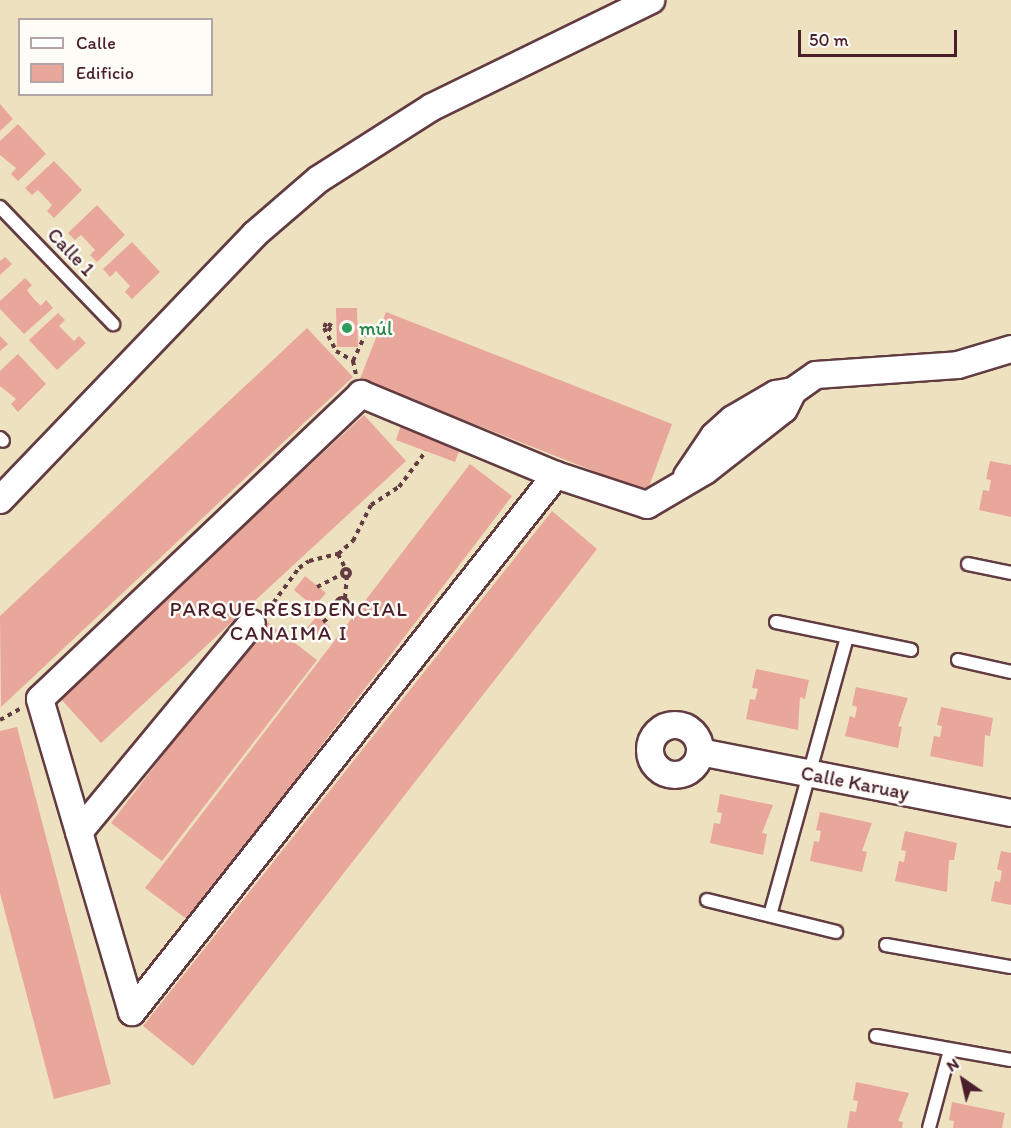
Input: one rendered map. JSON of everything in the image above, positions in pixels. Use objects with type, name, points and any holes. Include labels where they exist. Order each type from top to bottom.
[{"type":"street","points":[[0,500],[255,234],[319,179],[432,107],[651,0]]},
{"type":"street","points":[[556,476],[132,1012],[40,699],[361,394],[556,476],[647,505],[660,501],[684,481],[714,435],[733,419],[776,394],[793,391],[816,375],[958,365],[1011,349]]},
{"type":"street","points":[[79,832],[252,623]]},
{"type":"street","name":"Calle Karuay","points":[[700,752],[1011,813]]},
{"type":"lane","name":"Calle 1","points":[[0,207],[113,324]]},
{"type":"lane","points":[[968,564],[1011,573]]},
{"type":"lane","points":[[776,622],[911,651]]},
{"type":"lane","points":[[770,915],[847,637]]},
{"type":"lane","points":[[958,660],[1011,672]]},
{"type":"lane","points":[[707,900],[836,932]]},
{"type":"lane","points":[[886,945],[1011,968]]},
{"type":"lane","points":[[876,1036],[1011,1060]]},
{"type":"lane","points":[[929,1128],[950,1050]]},
{"type":"path","points":[[361,394],[353,361],[369,327]]},
{"type":"path","points":[[328,331],[336,351],[353,361]]},
{"type":"path","points":[[252,623],[270,609],[299,568],[309,561],[338,554],[353,541],[371,505],[399,487],[426,451]]},
{"type":"path","points":[[323,622],[339,610],[347,609],[345,598],[347,577],[350,572],[345,568],[338,554]]},
{"type":"path","points":[[317,587],[342,574],[345,568]]},
{"type":"path","points":[[342,574],[347,577]]},
{"type":"path","points":[[339,610],[335,603],[345,598]]},
{"type":"building","points":[[0,104],[13,119],[0,131]]},
{"type":"building","points":[[18,124],[46,154],[18,181],[11,174],[16,168],[0,155],[0,141]]},
{"type":"building","points":[[54,161],[82,190],[54,218],[47,211],[52,205],[38,190],[32,195],[25,188]]},
{"type":"building","points":[[97,205],[125,235],[97,262],[90,255],[95,250],[81,235],[75,240],[68,233]]},
{"type":"building","points":[[132,242],[160,272],[132,299],[125,292],[130,286],[116,271],[110,277],[103,269]]},
{"type":"building","points":[[5,257],[12,264],[0,275],[0,261]]},
{"type":"building","points":[[25,278],[32,285],[27,290],[33,298],[41,306],[46,300],[53,308],[24,334],[0,309],[0,301]]},
{"type":"building","name":"múl","points":[[336,308],[357,308],[358,347],[337,347]]},
{"type":"building","points":[[386,312],[672,424],[647,492],[360,379]]},
{"type":"building","points":[[58,313],[65,320],[59,326],[74,341],[79,336],[86,343],[57,370],[29,340]]},
{"type":"building","points":[[307,328],[353,377],[1,707],[0,616]]},
{"type":"building","points":[[0,336],[8,344],[0,351]]},
{"type":"building","points":[[18,354],[46,384],[18,412],[11,404],[16,399],[0,386],[0,371]]},
{"type":"building","points":[[364,415],[406,461],[101,743],[59,697]]},
{"type":"building","points":[[401,425],[461,446],[455,462],[396,440]]},
{"type":"building","points":[[990,461],[1011,465],[1011,517],[979,510],[983,490],[989,491],[991,480],[986,479]]},
{"type":"building","points":[[470,464],[512,496],[188,920],[145,888]]},
{"type":"building","points":[[552,511],[597,549],[193,1066],[143,1026]]},
{"type":"building","points":[[305,576],[326,593],[314,607],[294,590]]},
{"type":"building","points":[[317,616],[330,627],[318,640],[306,629]]},
{"type":"building","points":[[266,621],[317,660],[162,861],[111,823]]},
{"type":"building","points":[[756,669],[809,680],[805,699],[800,697],[798,730],[746,719],[750,699],[755,700],[758,689],[752,688]]},
{"type":"building","points":[[856,687],[908,698],[898,726],[902,727],[898,748],[845,736],[850,716],[855,718],[857,707],[852,705]]},
{"type":"building","points":[[941,707],[993,718],[990,736],[985,735],[983,767],[930,756],[934,736],[940,737],[942,726],[937,725]]},
{"type":"building","points":[[17,727],[111,1084],[54,1099],[0,893],[0,731]]},
{"type":"building","points":[[720,794],[773,805],[762,833],[767,834],[763,855],[710,843],[714,823],[720,824],[722,813],[717,812]]},
{"type":"building","points":[[820,812],[872,823],[862,851],[867,852],[862,872],[810,861],[814,841],[819,842],[821,831],[816,830]]},
{"type":"building","points":[[905,831],[957,843],[954,860],[949,860],[947,892],[895,881],[899,861],[904,862],[906,851],[901,850]]},
{"type":"building","points":[[1001,851],[1011,853],[1011,905],[991,901],[995,881],[1000,882],[1002,871],[997,869]]},
{"type":"building","points":[[856,1082],[909,1093],[898,1121],[903,1122],[902,1128],[847,1128],[850,1111],[856,1112],[858,1101],[853,1100]]},
{"type":"building","points":[[952,1102],[1005,1113],[1002,1128],[953,1128],[954,1121],[949,1120]]},
{"type":"place","name":"múl","points":[[347,328]]},
{"type":"district","name":"PARQUE RESIDENCIAL CANAIMA I","points":[[289,621]]}]
